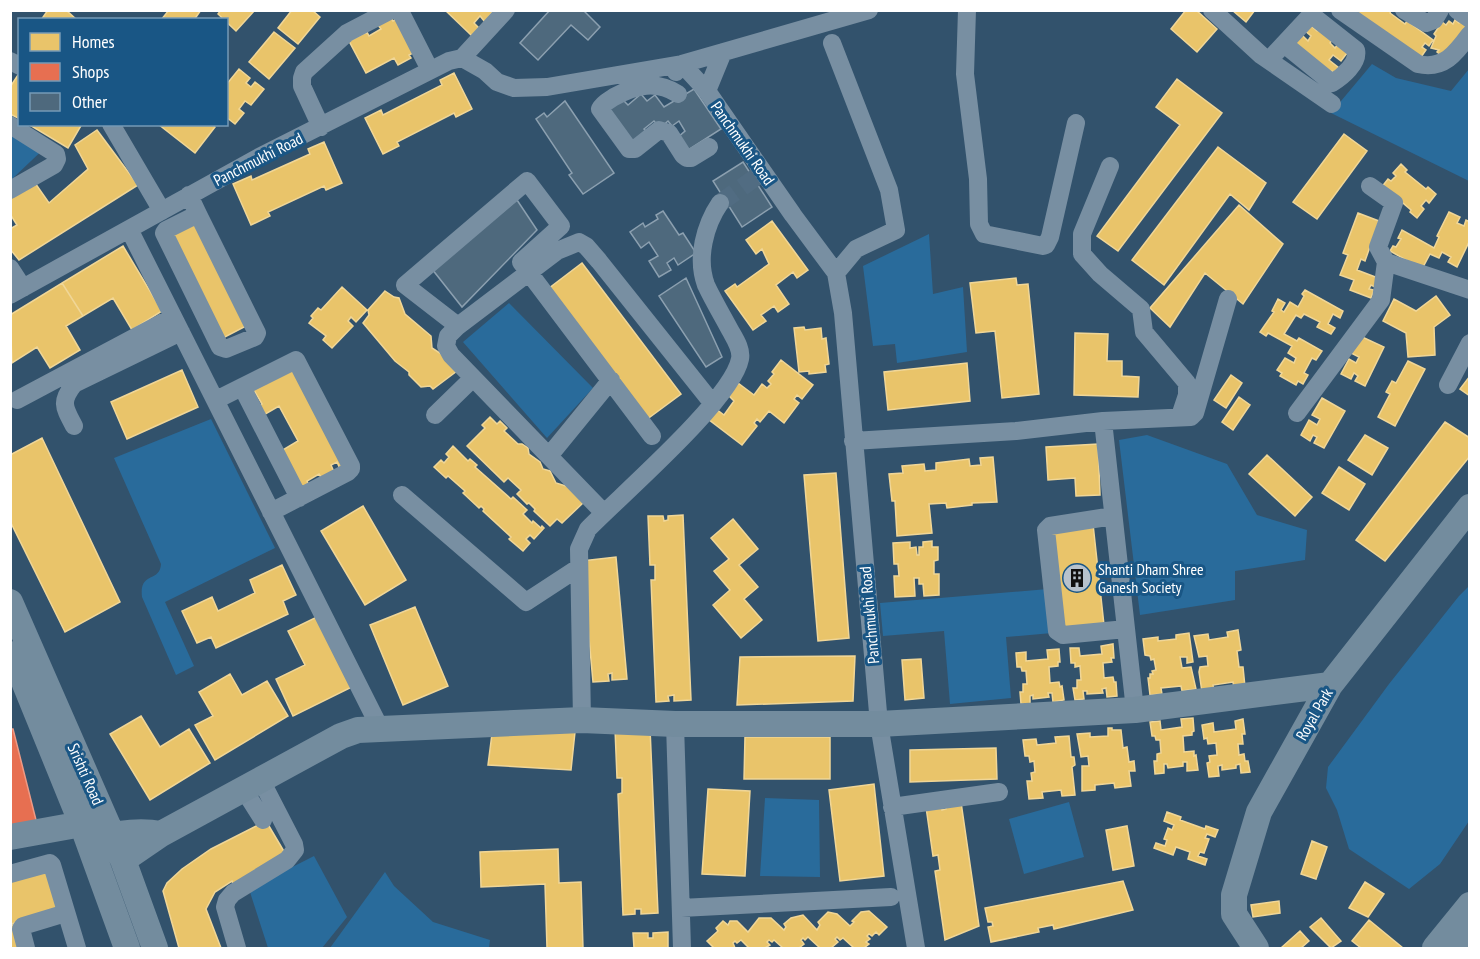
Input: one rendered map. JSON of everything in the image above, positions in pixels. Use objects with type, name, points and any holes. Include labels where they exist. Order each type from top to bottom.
[{"type":"street","points":[[321,127],[302,86],[304,72],[347,33],[391,10]]},
{"type":"street","points":[[398,10],[430,70]]},
{"type":"street","points":[[506,10],[462,58],[485,71],[496,81],[514,88],[547,87],[682,64],[869,10]]},
{"type":"street","points":[[968,10],[965,74],[978,179],[979,224],[984,234],[1046,245],[1050,237],[1076,123]]},
{"type":"street","points":[[1212,10],[1269,60],[1332,104]]},
{"type":"street","points":[[1340,10],[1418,64],[1425,66],[1446,62],[1470,34]]},
{"type":"street","points":[[1404,10],[1426,24],[1434,20],[1440,10]]},
{"type":"street","points":[[1457,10],[1470,19]]},
{"type":"street","points":[[832,43],[890,190],[896,231],[856,249],[836,273]]},
{"type":"street","points":[[1269,60],[1284,44]]},
{"type":"street","points":[[707,91],[723,52]]},
{"type":"street","name":"Panchmukhi Road","points":[[17,292],[259,157],[430,70],[462,58]]},
{"type":"street","points":[[682,64],[672,90],[649,84],[629,89],[604,103],[601,106],[601,112],[629,149],[635,149],[659,130],[669,133],[687,158],[709,147]]},
{"type":"street","name":"Panchmukhi Road","points":[[682,64],[707,91],[759,174],[836,273],[843,314],[879,724],[916,948]]},
{"type":"street","points":[[10,125],[56,154],[57,159],[54,165],[10,190]]},
{"type":"street","points":[[112,126],[162,211]]},
{"type":"street","points":[[1110,165],[1082,234],[1082,254],[1100,274],[1141,309],[1144,332],[1187,383],[1187,395],[1179,418]]},
{"type":"street","points":[[458,326],[405,285],[527,181],[561,225],[521,262],[652,436]]},
{"type":"street","points":[[1297,413],[1381,300],[1386,262],[1378,247],[1394,203],[1370,186]]},
{"type":"street","points":[[189,195],[198,213],[257,333],[255,337],[226,349],[222,349],[218,343],[164,233],[198,213]]},
{"type":"street","points":[[582,720],[579,549],[588,529],[713,404],[734,375],[740,358],[738,345],[706,285],[702,267],[710,218],[720,203]]},
{"type":"street","points":[[129,229],[380,728]]},
{"type":"street","points":[[604,513],[451,355],[446,346],[448,336],[458,326],[557,251],[579,242],[586,246],[713,404]]},
{"type":"street","points":[[1386,262],[1470,290]]},
{"type":"street","points":[[10,268],[17,292]]},
{"type":"street","points":[[854,441],[1016,431],[1104,421],[1191,417],[1195,413],[1227,299]]},
{"type":"street","points":[[17,400],[177,325]]},
{"type":"street","points":[[74,426],[64,408],[65,396],[74,384],[177,325]]},
{"type":"street","points":[[1448,385],[1470,342]]},
{"type":"street","points":[[193,355],[218,343]]},
{"type":"street","points":[[216,400],[296,360],[304,373],[351,469],[271,512]]},
{"type":"street","points":[[435,415],[473,378]]},
{"type":"street","points":[[549,456],[611,380]]},
{"type":"street","points":[[242,387],[299,498]]},
{"type":"street","points":[[1104,421],[1135,710]]},
{"type":"street","points":[[402,495],[526,602],[578,568]]},
{"type":"street","name":"Royal Park","points":[[1256,948],[1234,914],[1234,895],[1259,812],[1330,685],[1470,507]]},
{"type":"street","points":[[1113,516],[1050,526],[1046,530],[1057,631],[1063,635],[1126,629]]},
{"type":"street","name":"Srishti Road","points":[[10,602],[91,822],[127,948]]},
{"type":"street","name":"Srishti Road","points":[[10,654],[91,822],[123,860],[155,948]]},
{"type":"street","points":[[123,860],[161,834],[341,736],[358,730],[582,720],[675,724],[879,724],[1135,710],[1330,685]]},
{"type":"street","points":[[675,724],[682,948]]},
{"type":"street","points":[[252,785],[263,820]]},
{"type":"street","points":[[237,948],[225,907],[227,900],[233,893],[287,860],[295,850],[294,844],[252,785]]},
{"type":"street","points":[[892,807],[999,792]]},
{"type":"street","points":[[10,837],[91,822],[161,834]]},
{"type":"street","points":[[10,874],[50,863],[52,865],[77,948]]},
{"type":"street","points":[[681,908],[891,897]]},
{"type":"street","points":[[1435,948],[1470,905]]},
{"type":"street","points":[[26,948],[21,929],[25,924],[66,913]]},
{"type":"street","points":[[1463,948],[1470,940]]},
{"type":"shaded area","points":[[1372,64],[1396,78],[1451,91],[1469,69],[1469,181],[1331,113]]},
{"type":"shaded area","points":[[10,117],[18,122],[18,126],[25,126],[51,142],[10,180]]},
{"type":"shaded area","points":[[929,234],[933,294],[963,287],[967,352],[897,363],[895,344],[873,346],[863,266]]},
{"type":"shaded area","points":[[509,303],[593,388],[547,438],[463,342]]},
{"type":"shaded area","points":[[211,419],[275,548],[165,602],[194,666],[176,675],[142,597],[142,589],[146,580],[157,574],[161,564],[114,458]]},
{"type":"shaded area","points":[[1147,435],[1227,464],[1257,515],[1307,530],[1305,560],[1235,571],[1235,600],[1140,615],[1119,440]]},
{"type":"shaded area","points":[[1469,586],[1469,821],[1440,864],[1409,889],[1349,849],[1337,810],[1326,788],[1328,767],[1389,684]]},
{"type":"shaded area","points":[[1048,589],[1052,633],[1006,637],[1011,698],[950,704],[944,631],[883,636],[880,603]]},
{"type":"shaded area","points":[[765,798],[819,800],[820,877],[760,876]]},
{"type":"shaded area","points":[[1069,802],[1084,857],[1024,874],[1009,819]]},
{"type":"shaded area","points":[[314,856],[347,917],[322,948],[268,948],[249,889]]},
{"type":"shaded area","points":[[385,872],[394,886],[433,922],[490,940],[489,948],[330,948]]},
{"type":"building: Homes","points":[[48,10],[66,10],[75,18],[42,18]]},
{"type":"building: Homes","points":[[169,10],[201,10],[195,18],[163,18]]},
{"type":"building: Homes","points":[[221,10],[255,10],[236,31],[228,23],[228,18],[222,18],[218,14]]},
{"type":"building: Homes","points":[[292,10],[312,10],[320,17],[298,44],[278,28]]},
{"type":"building: Homes","points":[[445,10],[494,10],[485,22],[480,16],[474,23],[479,28],[472,36]]},
{"type":"building: Homes","points":[[1186,10],[1196,10],[1217,29],[1197,52],[1171,29]]},
{"type":"building: Homes","points":[[1232,10],[1255,10],[1246,22]]},
{"type":"building: Homes","points":[[1348,10],[1391,10],[1390,13],[1405,24],[1407,21],[1433,40],[1429,46],[1425,43],[1422,47],[1426,50],[1419,60]]},
{"type":"building: Homes","points":[[400,17],[417,51],[409,55],[411,58],[398,65],[394,58],[366,73],[349,41],[367,32],[369,36],[381,29],[378,25],[391,18],[393,21]]},
{"type":"building: Homes","points":[[1462,19],[1470,25],[1442,56],[1437,52],[1439,50],[1431,48],[1436,36],[1434,34],[1442,22],[1446,25],[1449,21],[1453,24],[1455,20],[1459,23]]},
{"type":"building: Homes","points":[[1309,24],[1317,31],[1320,27],[1332,40],[1330,43],[1335,48],[1338,44],[1347,53],[1341,61],[1333,55],[1329,60],[1339,68],[1335,74],[1332,71],[1327,76],[1292,44],[1301,34],[1308,41],[1311,36],[1304,30]]},
{"type":"building: Homes","points":[[274,32],[295,48],[269,79],[249,62]]},
{"type":"building: Homes","points":[[239,69],[250,78],[246,83],[251,87],[255,82],[264,89],[251,105],[245,101],[239,109],[244,113],[235,124],[228,119],[228,83]]},
{"type":"building: Homes","points":[[454,73],[472,109],[456,117],[454,113],[397,142],[399,146],[383,154],[365,118],[381,110],[383,115],[442,85],[440,80]]},
{"type":"building: Homes","points":[[18,75],[18,118],[10,114],[10,87]]},
{"type":"building: Homes","points":[[1177,79],[1222,113],[1118,251],[1097,236],[1180,125],[1156,107]]},
{"type":"building: Homes","points":[[31,126],[81,126],[68,148]]},
{"type":"building: Homes","points":[[161,126],[214,126],[195,153]]},
{"type":"building: Homes","points":[[97,130],[138,185],[19,260],[10,249],[10,229],[17,225],[10,214],[10,195],[33,180],[49,203],[88,169],[75,145]]},
{"type":"building: Homes","points":[[1344,134],[1367,151],[1317,219],[1293,202]]},
{"type":"building: Homes","points":[[324,142],[342,183],[326,190],[324,186],[268,212],[270,216],[251,225],[233,184],[251,176],[252,180],[310,154],[308,149]]},
{"type":"building: Homes","points":[[1218,147],[1266,183],[1249,210],[1230,194],[1164,285],[1132,260]]},
{"type":"building: Homes","points":[[1401,164],[1407,170],[1405,172],[1436,194],[1429,203],[1426,200],[1421,206],[1424,209],[1417,218],[1390,192],[1381,188],[1388,179],[1391,181],[1396,176],[1393,173]]},
{"type":"building: Homes","points":[[1239,205],[1283,244],[1243,304],[1205,273],[1170,327],[1150,308]]},
{"type":"building: Homes","points":[[1449,212],[1460,217],[1457,223],[1464,226],[1466,220],[1470,222],[1470,240],[1457,267],[1448,262],[1451,257],[1442,252],[1439,258],[1430,254],[1422,269],[1390,251],[1401,239],[1398,238],[1402,230],[1434,248],[1439,237],[1437,236]]},
{"type":"building: Homes","points":[[1358,213],[1379,221],[1365,261],[1361,259],[1357,270],[1378,278],[1375,287],[1371,285],[1369,289],[1374,290],[1371,298],[1350,290],[1354,280],[1340,275],[1348,255],[1343,253]]},
{"type":"building: Homes","points":[[197,218],[250,324],[221,339],[168,233]]},
{"type":"building: Homes","points":[[772,221],[808,270],[797,278],[793,272],[776,285],[789,304],[778,312],[774,306],[761,315],[766,321],[753,330],[725,291],[735,284],[737,287],[769,264],[762,249],[756,254],[746,240]]},
{"type":"building: Homes","points":[[123,246],[162,311],[132,330],[113,298],[83,316],[62,283]]},
{"type":"building: Homes","points":[[582,263],[681,394],[646,420],[548,289]]},
{"type":"building: Homes","points":[[1016,278],[1017,285],[1028,284],[1039,394],[1002,398],[995,331],[976,333],[970,283]]},
{"type":"building: Homes","points":[[62,283],[83,316],[66,326],[80,350],[50,368],[37,347],[12,363],[10,315]]},
{"type":"building: Homes","points":[[342,287],[367,310],[356,322],[351,317],[348,321],[353,326],[332,348],[323,340],[326,336],[309,323],[313,318],[311,316],[318,308],[321,310]]},
{"type":"building: Homes","points":[[1305,290],[1343,311],[1340,318],[1333,314],[1328,324],[1335,328],[1331,334],[1317,327],[1320,322],[1304,314],[1301,318],[1296,315],[1284,334],[1297,341],[1299,338],[1322,351],[1316,360],[1312,358],[1304,373],[1308,375],[1303,384],[1298,381],[1296,385],[1280,376],[1282,373],[1277,370],[1285,358],[1294,363],[1296,358],[1288,353],[1292,346],[1268,333],[1266,336],[1260,332],[1274,312],[1272,311],[1278,299],[1285,303],[1281,310],[1284,312],[1290,302],[1298,307]]},
{"type":"building: Homes","points":[[385,291],[399,298],[405,314],[431,336],[432,348],[455,363],[457,371],[433,389],[430,386],[421,387],[409,375],[409,372],[395,361],[363,323],[369,315],[368,310]]},
{"type":"building: Homes","points":[[1436,296],[1450,315],[1434,327],[1435,355],[1408,357],[1406,333],[1383,321],[1394,299],[1416,311]]},
{"type":"building: Homes","points":[[804,327],[805,330],[821,328],[822,339],[826,338],[829,364],[825,365],[826,372],[809,374],[809,371],[799,372],[794,328]]},
{"type":"building: Homes","points":[[1075,333],[1108,334],[1107,361],[1122,361],[1122,376],[1139,377],[1138,397],[1074,395]]},
{"type":"building: Homes","points":[[1360,336],[1384,347],[1365,386],[1355,381],[1358,376],[1354,373],[1351,379],[1341,374],[1349,359],[1356,363],[1359,357],[1351,353]]},
{"type":"building: Homes","points":[[781,360],[813,385],[802,399],[797,395],[794,399],[799,403],[784,423],[769,411],[760,422],[757,419],[754,423],[757,426],[742,445],[708,419],[716,409],[724,415],[734,401],[729,396],[738,383],[754,395],[762,384],[767,388],[771,384],[768,381],[774,374],[772,372]]},
{"type":"building: Homes","points":[[1408,361],[1425,369],[1395,426],[1378,417],[1390,394],[1386,392],[1392,381],[1396,383]]},
{"type":"building: Homes","points":[[967,363],[970,401],[888,410],[884,372]]},
{"type":"building: Homes","points":[[293,366],[347,465],[340,469],[337,462],[331,465],[334,472],[322,479],[319,474],[307,481],[309,486],[301,490],[281,451],[298,441],[279,406],[262,416],[257,406],[262,404],[255,392],[250,395],[247,391]]},
{"type":"building: Homes","points":[[182,370],[198,407],[127,439],[111,402]]},
{"type":"building: Homes","points":[[1231,375],[1242,383],[1226,408],[1214,400]]},
{"type":"building: Homes","points":[[1470,376],[1470,396],[1460,389]]},
{"type":"building: Homes","points":[[1239,397],[1250,405],[1233,430],[1222,422]]},
{"type":"building: Homes","points":[[1322,398],[1345,411],[1324,448],[1314,443],[1317,437],[1313,435],[1310,441],[1301,435],[1309,420],[1317,425],[1320,419],[1312,415]]},
{"type":"building: Homes","points":[[490,417],[497,424],[500,421],[507,428],[504,431],[518,444],[528,448],[529,454],[540,462],[543,469],[550,471],[556,483],[572,488],[584,502],[562,523],[557,519],[550,526],[529,503],[527,504],[517,494],[521,490],[508,478],[504,482],[467,446],[485,428],[482,425]]},
{"type":"building: Homes","points":[[1445,422],[1470,438],[1470,456],[1385,561],[1356,540]]},
{"type":"building: Homes","points":[[1365,435],[1388,448],[1372,475],[1348,460]]},
{"type":"building: Homes","points":[[42,438],[120,602],[65,632],[10,521],[10,455]]},
{"type":"building: Homes","points":[[1098,444],[1100,495],[1076,496],[1075,478],[1048,480],[1046,447]]},
{"type":"building: Homes","points":[[453,446],[468,461],[470,459],[477,465],[475,467],[511,499],[513,497],[527,510],[523,514],[532,523],[533,521],[544,528],[534,539],[530,535],[526,539],[530,543],[523,551],[509,539],[511,537],[483,511],[481,506],[479,508],[463,493],[465,491],[434,467],[441,460],[444,463],[449,457],[446,454]]},
{"type":"building: Homes","points":[[1267,455],[1312,497],[1295,516],[1249,474]]},
{"type":"building: Homes","points":[[993,457],[997,502],[972,503],[972,505],[947,508],[946,503],[929,504],[932,533],[897,536],[895,501],[892,501],[889,474],[903,473],[902,466],[924,464],[925,471],[936,470],[936,463],[969,459],[970,466],[981,465],[980,458]]},
{"type":"building: Homes","points":[[1339,467],[1365,484],[1349,510],[1322,493]]},
{"type":"building: Homes","points":[[836,473],[849,638],[818,641],[804,475]]},
{"type":"building: Homes","points":[[363,506],[406,580],[365,605],[321,531]]},
{"type":"building: Homes","points":[[683,515],[691,700],[674,701],[674,695],[668,696],[669,701],[656,702],[651,580],[655,580],[655,565],[650,565],[648,516],[663,516],[664,521],[668,520],[668,516]]},
{"type":"building: Homes","points":[[733,519],[758,549],[739,565],[758,587],[744,599],[762,620],[741,638],[713,605],[730,590],[714,571],[729,559],[711,538]]},
{"type":"building: Homes","name":"Shanti Dham Shree Ganesh Society","points":[[1093,524],[1104,625],[1061,630],[1050,530]]},
{"type":"building: Homes","points":[[932,541],[932,547],[938,547],[938,560],[934,561],[934,574],[939,574],[939,595],[924,596],[923,584],[919,584],[919,578],[914,578],[915,596],[895,597],[894,576],[899,576],[898,564],[894,564],[893,543],[910,542],[910,548],[916,547],[917,555],[919,555],[919,547],[923,547],[923,542]]},
{"type":"building: Homes","points":[[616,557],[627,679],[612,680],[612,673],[608,674],[609,681],[593,682],[582,561]]},
{"type":"building: Homes","points":[[282,565],[296,595],[283,601],[288,614],[216,648],[211,637],[197,643],[182,611],[212,597],[218,611],[255,593],[250,580]]},
{"type":"building: Homes","points":[[415,607],[448,686],[403,705],[370,625]]},
{"type":"building: Homes","points":[[321,615],[356,685],[293,716],[276,679],[305,665],[288,631]]},
{"type":"building: Homes","points":[[1238,630],[1241,650],[1237,651],[1239,667],[1243,667],[1245,687],[1234,689],[1233,682],[1213,685],[1214,690],[1202,692],[1199,672],[1200,667],[1208,666],[1207,656],[1199,657],[1194,636],[1208,634],[1209,640],[1228,637],[1227,632]]},
{"type":"building: Homes","points":[[1189,633],[1193,662],[1187,663],[1187,657],[1180,657],[1182,668],[1191,667],[1196,689],[1182,691],[1181,686],[1161,688],[1162,694],[1150,695],[1148,678],[1150,674],[1153,674],[1152,671],[1156,670],[1154,659],[1151,660],[1150,656],[1145,655],[1143,639],[1158,637],[1158,641],[1176,639],[1176,635]]},
{"type":"building: Homes","points":[[1113,644],[1112,662],[1103,663],[1104,678],[1113,677],[1116,682],[1117,696],[1107,697],[1106,688],[1102,689],[1103,693],[1087,694],[1087,691],[1083,691],[1084,699],[1075,700],[1073,688],[1077,688],[1077,680],[1081,680],[1080,666],[1075,667],[1075,663],[1071,663],[1070,648],[1079,648],[1080,656],[1102,654],[1101,646]]},
{"type":"building: Homes","points":[[1059,649],[1058,666],[1049,667],[1050,683],[1059,682],[1060,687],[1062,686],[1064,700],[1053,702],[1052,693],[1048,693],[1049,697],[1033,699],[1033,695],[1030,696],[1030,704],[1021,704],[1020,692],[1023,692],[1023,684],[1027,684],[1026,671],[1017,667],[1016,653],[1026,652],[1026,661],[1048,659],[1047,650]]},
{"type":"building: Homes","points":[[855,656],[853,701],[737,705],[740,657]]},
{"type":"building: Homes","points":[[921,659],[924,698],[905,700],[902,660]]},
{"type":"building: Homes","points":[[230,674],[242,695],[267,681],[288,716],[215,760],[195,725],[213,716],[199,692]]},
{"type":"building: Homes","points":[[141,716],[160,747],[189,729],[210,763],[150,800],[110,734]]},
{"type":"building: Homes","points":[[1193,718],[1192,735],[1183,736],[1184,752],[1194,751],[1198,770],[1187,771],[1187,762],[1183,762],[1183,766],[1168,768],[1167,764],[1164,764],[1164,773],[1155,774],[1154,761],[1157,761],[1157,754],[1161,753],[1160,740],[1152,736],[1150,722],[1160,721],[1161,730],[1182,727],[1181,719]]},
{"type":"building: Homes","points":[[1243,719],[1245,734],[1242,734],[1243,744],[1238,744],[1239,755],[1244,754],[1250,772],[1241,773],[1240,764],[1236,765],[1236,768],[1222,770],[1222,765],[1218,766],[1219,776],[1209,777],[1207,763],[1210,762],[1209,756],[1217,755],[1216,743],[1208,744],[1207,738],[1204,739],[1202,725],[1213,723],[1214,732],[1236,729],[1235,721]]},
{"type":"building: Homes","points":[[493,726],[575,732],[571,770],[488,765]]},
{"type":"building: Homes","points":[[650,728],[658,913],[641,914],[641,909],[635,909],[635,914],[623,915],[618,794],[622,793],[622,778],[617,778],[615,729]]},
{"type":"building: Homes","points":[[1108,728],[1121,730],[1123,748],[1127,747],[1129,762],[1134,761],[1135,771],[1129,771],[1131,786],[1115,788],[1114,783],[1095,785],[1095,790],[1082,791],[1082,766],[1089,766],[1088,756],[1081,757],[1077,734],[1090,733],[1090,737],[1108,736]]},
{"type":"building: Homes","points":[[1069,736],[1071,757],[1074,757],[1075,765],[1072,767],[1075,795],[1062,796],[1061,790],[1042,792],[1043,798],[1029,799],[1027,781],[1032,781],[1031,773],[1035,772],[1034,761],[1030,762],[1029,756],[1025,756],[1023,740],[1036,739],[1037,745],[1056,743],[1055,737]]},
{"type":"building: Homes","points":[[745,737],[830,737],[830,779],[744,779]]},
{"type":"building: Homes","points":[[996,748],[997,779],[910,782],[910,750]]},
{"type":"building: Homes","points":[[874,784],[884,876],[840,881],[829,790]]},
{"type":"building: Homes","points":[[708,789],[750,791],[745,876],[702,874]]},
{"type":"building: Homes","points":[[961,802],[979,926],[945,940],[935,871],[940,870],[938,855],[933,856],[926,807],[942,805],[942,810],[946,809],[946,805]]},
{"type":"building: Homes","points":[[1167,812],[1181,817],[1180,820],[1205,829],[1206,826],[1218,830],[1215,837],[1207,834],[1205,838],[1209,839],[1204,853],[1200,852],[1198,856],[1207,859],[1205,865],[1188,859],[1190,852],[1176,847],[1173,855],[1154,848],[1156,843],[1165,846],[1167,840],[1164,839],[1168,828],[1172,830],[1174,825],[1164,821]]},
{"type":"building: Homes","points":[[266,821],[285,853],[234,886],[232,881],[215,892],[206,909],[221,948],[179,948],[163,891],[167,883],[182,869],[211,849]]},
{"type":"building: Homes","points":[[1127,826],[1134,866],[1113,870],[1106,830]]},
{"type":"building: Homes","points":[[1312,841],[1327,847],[1316,879],[1301,874]]},
{"type":"building: Homes","points":[[558,849],[559,883],[581,882],[583,948],[547,948],[545,884],[481,887],[480,852]]},
{"type":"building: Homes","points":[[48,866],[59,912],[11,924],[10,875]]},
{"type":"building: Homes","points":[[1123,881],[1133,910],[1054,929],[1053,925],[1038,928],[1039,932],[991,942],[988,927],[993,926],[992,922],[988,922],[985,908]]},
{"type":"building: Homes","points":[[1365,882],[1384,894],[1368,917],[1349,908]]},
{"type":"building: Homes","points":[[1279,901],[1280,913],[1253,917],[1251,905]]},
{"type":"building: Homes","points":[[869,911],[887,927],[879,935],[876,932],[872,936],[869,934],[867,936],[870,939],[866,942],[869,944],[864,948],[854,948],[843,938],[840,940],[837,937],[835,939],[838,942],[831,948],[820,948],[808,937],[801,940],[804,944],[799,948],[783,948],[774,940],[772,942],[769,940],[767,942],[770,945],[765,948],[749,948],[741,940],[733,943],[735,948],[714,948],[707,941],[718,931],[716,928],[723,921],[728,925],[730,921],[737,921],[748,932],[759,918],[771,918],[784,930],[786,927],[784,924],[791,918],[803,915],[817,930],[820,925],[818,922],[828,912],[837,914],[850,926],[861,912]]},
{"type":"building: Homes","points":[[1321,918],[1341,941],[1331,948],[1310,927]]},
{"type":"building: Homes","points":[[1369,920],[1403,948],[1361,948],[1352,941]]},
{"type":"building: Homes","points":[[17,924],[23,948],[10,948],[10,926]]},
{"type":"building: Homes","points":[[1300,931],[1309,941],[1301,948],[1281,948]]},
{"type":"building: Homes","points":[[668,932],[668,948],[634,948],[633,933],[648,933],[648,938],[653,938],[653,933]]},
{"type":"building: Shops","points":[[10,729],[13,729],[37,824],[10,831]]},
{"type":"building: Other","points":[[550,10],[583,10],[600,27],[588,40],[571,25],[538,60],[520,43]]},
{"type":"building: Other","points":[[694,89],[721,129],[685,152],[677,138],[685,131],[679,121],[672,126],[668,121],[660,128],[654,121],[644,129],[647,132],[632,145],[605,111],[622,99],[628,105],[641,94],[647,101],[655,95],[664,107]]},
{"type":"building: Other","points":[[565,101],[614,173],[583,194],[569,175],[572,173],[536,119],[544,113],[547,117]]},
{"type":"building: Other","points":[[743,162],[772,207],[742,227],[713,181]]},
{"type":"building: Other","points":[[517,200],[537,230],[462,307],[432,269]]},
{"type":"building: Other","points":[[663,211],[679,235],[683,233],[696,253],[678,265],[674,258],[667,263],[671,270],[659,277],[649,261],[658,256],[649,242],[641,248],[630,232],[643,223],[645,227],[658,219],[656,215]]},
{"type":"building: Other","points":[[686,278],[722,357],[706,367],[659,296]]},
{"type":"tunnel","points":[[720,203],[756,177]]},
{"type":"place","name":"Shanti Dham Shree Ganesh Society","points":[[1077,578]]}]
